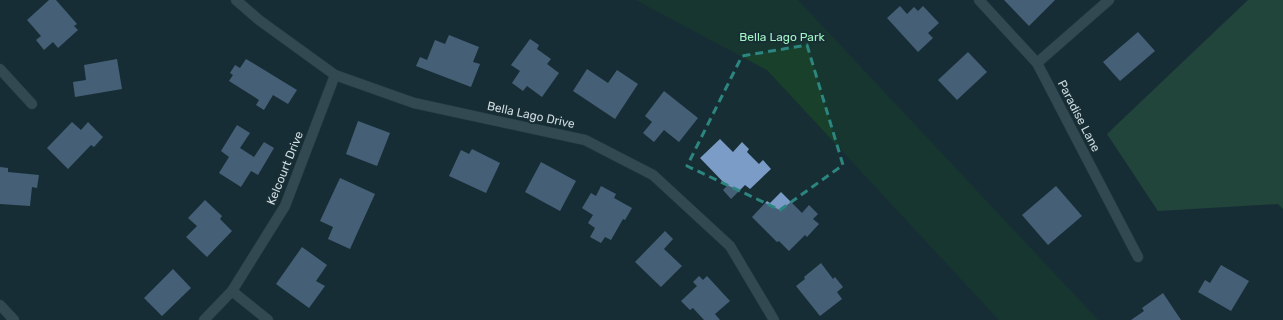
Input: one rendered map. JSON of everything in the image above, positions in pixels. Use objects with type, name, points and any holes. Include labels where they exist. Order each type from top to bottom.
[{"type":"street","name":"Bella Lago Drive","points":[[236,0],[259,20],[334,76],[414,103],[585,140],[653,175],[730,246],[774,320]]},
{"type":"street","name":"Paradise Lane","points":[[979,0],[1037,63],[1138,257]]},
{"type":"street","points":[[1037,63],[1109,0]]},
{"type":"street","points":[[0,69],[32,104]]},
{"type":"street","name":"Kelcourt Drive","points":[[204,320],[232,290],[285,206],[334,76]]},
{"type":"street","points":[[232,290],[268,320]]},
{"type":"street","points":[[0,305],[14,320]]},
{"type":"highlighted area","points":[[807,45],[843,165],[780,210],[687,166],[742,56]]},
{"type":"green space","name":"Bella Lago Park","points":[[636,0],[798,0],[1098,320],[999,320],[767,70]]},
{"type":"green space","points":[[1248,0],[1283,0],[1283,209],[1278,204],[1158,211],[1107,134]]},
{"type":"building","points":[[49,0],[56,0],[77,24],[74,26],[78,30],[58,48],[53,42],[44,50],[36,40],[41,36],[27,20]]},
{"type":"building","points":[[1004,0],[1055,0],[1029,26]]},
{"type":"building","points":[[900,6],[907,14],[914,7],[918,11],[923,6],[939,23],[928,33],[933,38],[918,52],[887,18]]},
{"type":"building","points":[[1138,32],[1155,51],[1120,81],[1103,62]]},
{"type":"building","points":[[449,35],[479,47],[473,62],[480,64],[471,87],[416,66],[420,57],[427,60],[435,40],[445,44]]},
{"type":"building","points":[[530,39],[539,45],[537,49],[551,59],[547,64],[559,73],[542,97],[527,86],[523,91],[512,83],[520,71],[511,65]]},
{"type":"building","points":[[968,52],[987,72],[957,100],[938,80]]},
{"type":"building","points":[[117,59],[122,89],[75,97],[73,82],[86,80],[84,65]]},
{"type":"building","points":[[246,59],[297,90],[288,104],[273,95],[264,110],[256,105],[259,100],[229,81],[233,75],[230,73],[235,65],[240,68]]},
{"type":"building","points":[[587,69],[608,83],[617,70],[638,84],[615,119],[573,91]]},
{"type":"building","points":[[664,91],[698,118],[679,142],[664,130],[654,142],[643,133],[652,122],[645,116]]},
{"type":"building","points":[[358,121],[390,133],[377,166],[346,154]]},
{"type":"building","points":[[72,122],[81,130],[88,122],[103,137],[94,147],[91,145],[68,169],[47,148]]},
{"type":"building","points":[[237,125],[250,133],[240,148],[254,157],[264,142],[274,148],[258,175],[251,171],[241,187],[219,173],[229,157],[221,151]]},
{"type":"building","points":[[720,139],[733,152],[742,142],[749,149],[747,152],[759,164],[763,160],[771,169],[750,189],[745,185],[731,199],[723,190],[727,186],[700,158]]},
{"type":"building","points":[[472,149],[500,163],[486,193],[449,176],[461,150],[469,154]]},
{"type":"building","points":[[541,162],[576,181],[560,211],[525,192]]},
{"type":"building","points":[[0,167],[8,168],[8,172],[39,175],[37,188],[32,187],[30,206],[0,204]]},
{"type":"building","points":[[340,178],[375,194],[350,249],[328,239],[333,227],[320,221]]},
{"type":"building","points":[[601,186],[616,194],[614,198],[632,208],[625,220],[623,219],[611,240],[605,237],[601,243],[590,237],[595,228],[588,223],[593,215],[582,208],[591,193],[596,196]]},
{"type":"building","points":[[1056,186],[1082,216],[1048,245],[1022,215]]},
{"type":"building","points":[[781,192],[802,213],[809,205],[818,214],[813,219],[819,224],[807,237],[805,235],[789,251],[779,241],[777,242],[752,217],[767,201],[770,203]]},
{"type":"building","points":[[205,200],[222,216],[220,219],[232,231],[207,257],[186,237],[197,226],[188,218]]},
{"type":"building","points":[[665,231],[673,239],[664,249],[682,266],[661,287],[635,262]]},
{"type":"building","points":[[302,247],[327,265],[316,281],[325,286],[309,308],[276,284]]},
{"type":"building","points":[[821,263],[833,279],[835,277],[843,287],[837,292],[842,299],[820,316],[796,286],[805,279],[804,277]]},
{"type":"building","points":[[1221,265],[1249,281],[1231,311],[1198,292],[1205,280],[1210,283]]},
{"type":"building","points":[[173,269],[191,288],[162,316],[144,298]]},
{"type":"building","points":[[699,276],[703,280],[707,276],[730,301],[715,314],[720,320],[704,320],[693,308],[690,310],[681,301],[697,286],[693,282]]},
{"type":"building","points":[[1163,293],[1181,320],[1131,320],[1144,311],[1142,308]]}]
